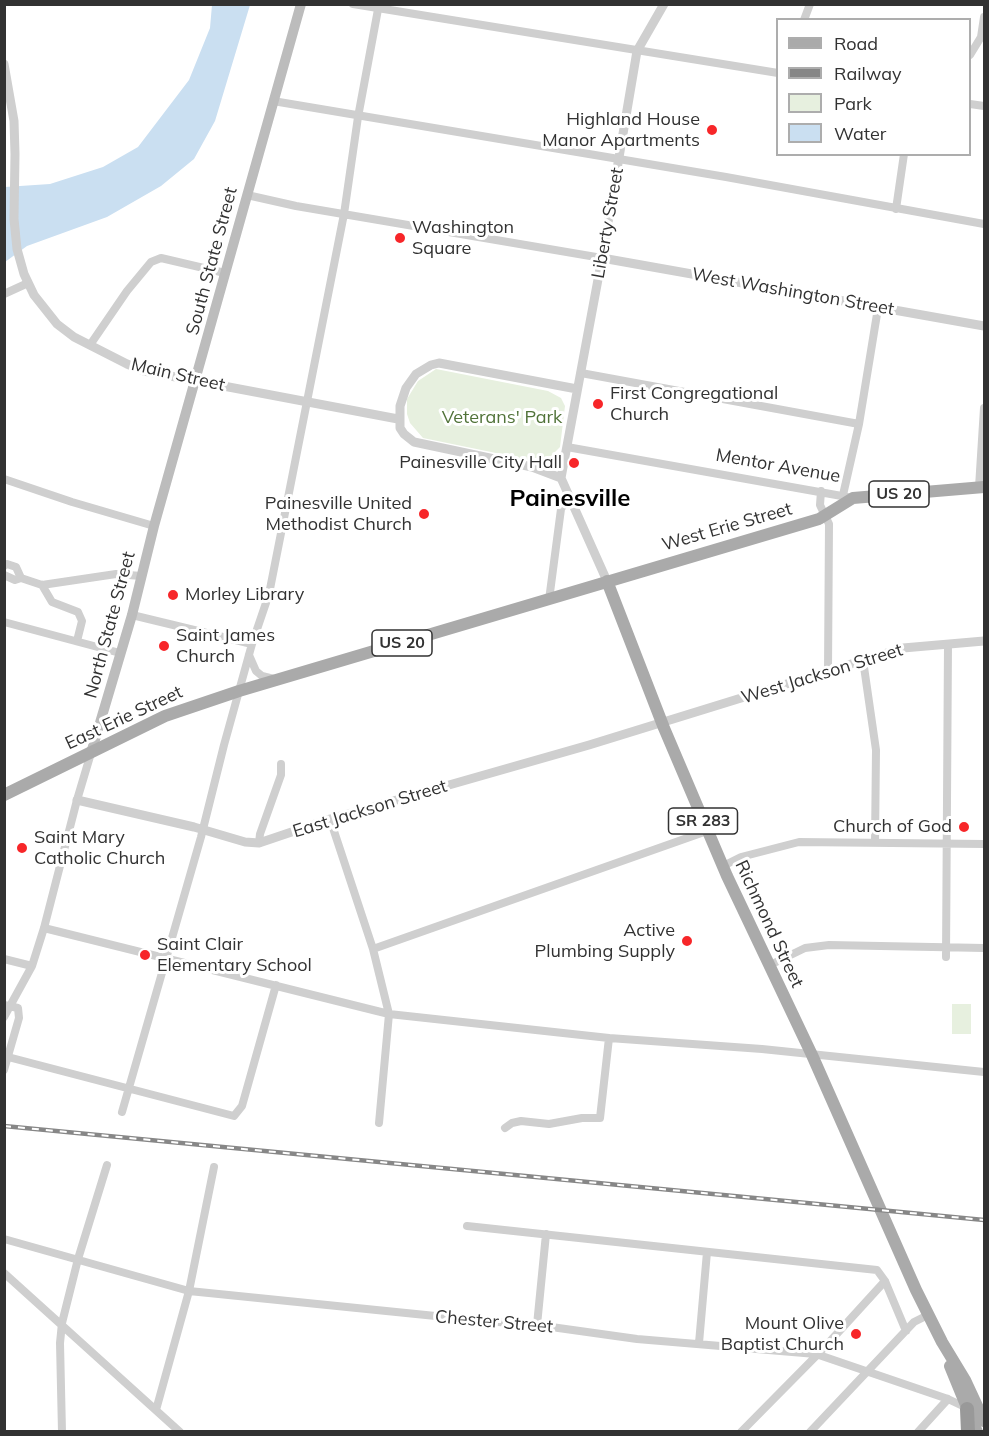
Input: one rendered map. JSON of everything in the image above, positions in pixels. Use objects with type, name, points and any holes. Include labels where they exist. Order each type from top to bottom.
[{"type":"highway","points":[[968,1431],[979,1413]]},
{"type":"main road","name":"South State Street","points":[[154,526],[301,4]]},
{"type":"main road","name":"Mentor Avenue","points":[[848,496],[982,487]]},
{"type":"main road","name":"West Erie Street","points":[[607,581],[819,519],[848,496]]},
{"type":"main road","name":"North State Street","points":[[92,753],[132,615],[154,526]]},
{"type":"main road","name":"East Erie Street","points":[[4,795],[165,716],[239,691],[607,581]]},
{"type":"main road","name":"Richmond Street","points":[[607,581],[707,831],[768,966],[812,1055],[928,1315],[979,1413],[977,1431]]},
{"type":"street","points":[[353,4],[776,73]]},
{"type":"street","name":"Liberty Street","points":[[566,451],[602,258],[636,51],[664,4]]},
{"type":"street","points":[[122,1112],[252,644],[273,577],[344,214],[358,117],[378,7]]},
{"type":"street","points":[[971,53],[981,37],[984,17]]},
{"type":"street","name":"Main Street","points":[[4,64],[14,121],[14,219],[17,249],[26,279],[34,295],[57,324],[90,345],[144,371],[399,419]]},
{"type":"street","points":[[273,101],[984,224]]},
{"type":"street","points":[[896,209],[904,156]]},
{"type":"street","points":[[247,195],[602,258]]},
{"type":"street","points":[[90,345],[151,261],[161,258],[225,273]]},
{"type":"street","name":"West Washington Street","points":[[602,258],[984,326]]},
{"type":"street","points":[[4,294],[26,279]]},
{"type":"street","points":[[848,496],[878,308]]},
{"type":"street","points":[[566,451],[561,478],[532,467],[414,442],[404,434],[399,419],[406,388],[423,368],[440,363],[577,388]]},
{"type":"street","points":[[581,373],[859,424]]},
{"type":"street","points":[[982,487],[984,408]]},
{"type":"street","points":[[532,467],[544,465],[566,451]]},
{"type":"street","name":"Mentor Avenue","points":[[566,451],[848,496]]},
{"type":"street","name":"Richmond Street","points":[[561,478],[607,581]]},
{"type":"street","points":[[4,479],[154,526]]},
{"type":"street","points":[[821,491],[820,506],[829,524],[828,670]]},
{"type":"street","points":[[549,600],[561,509],[569,496]]},
{"type":"street","points":[[4,566],[7,564],[16,567],[21,578]]},
{"type":"street","points":[[4,575],[15,580],[21,578],[42,585],[116,574],[141,576]]},
{"type":"street","points":[[42,585],[52,602],[78,612],[82,621],[77,641]]},
{"type":"street","points":[[132,615],[252,644]]},
{"type":"street","points":[[4,622],[120,653]]},
{"type":"street","name":"West Jackson Street","points":[[662,721],[903,648],[984,641]]},
{"type":"street","points":[[945,957],[948,845],[948,644]]},
{"type":"street","points":[[249,655],[256,671],[262,676],[276,680]]},
{"type":"street","points":[[863,660],[876,750],[875,843]]},
{"type":"street","name":"East Jackson Street","points":[[76,800],[202,829],[245,842],[259,843],[330,819],[579,748],[662,721]]},
{"type":"street","name":"North State Street","points":[[4,1017],[7,1006],[32,966],[44,928],[76,800],[92,753]]},
{"type":"street","points":[[259,843],[260,834],[281,775],[281,764]]},
{"type":"street","points":[[330,819],[373,949],[389,1014],[379,1123]]},
{"type":"street","points":[[373,949],[707,831]]},
{"type":"street","points":[[723,866],[741,857],[799,842],[984,844]]},
{"type":"street","points":[[44,928],[389,1014],[609,1038],[762,1049],[984,1072]]},
{"type":"street","points":[[768,966],[805,948],[829,945],[984,948]]},
{"type":"street","points":[[4,959],[32,966]]},
{"type":"street","points":[[8,1057],[234,1116],[242,1106],[276,985]]},
{"type":"street","points":[[4,1070],[19,1018],[18,1008],[7,1006]]},
{"type":"street","points":[[505,1128],[521,1121],[549,1124],[582,1118],[600,1118],[609,1038]]},
{"type":"street","points":[[62,1431],[60,1342],[62,1323],[78,1259],[107,1165]]},
{"type":"street","points":[[156,1410],[189,1291],[214,1167]]},
{"type":"street","points":[[467,1226],[877,1270],[885,1281],[906,1331]]},
{"type":"street","points":[[537,1325],[546,1234]]},
{"type":"street","name":"Chester Street","points":[[4,1239],[189,1291],[537,1325],[637,1339],[816,1354],[948,1399],[979,1413]]},
{"type":"street","points":[[699,1343],[707,1252]]},
{"type":"street","points":[[4,1273],[180,1431]]},
{"type":"street","points":[[741,1431],[885,1281]]},
{"type":"street","points":[[810,1431],[914,1323],[928,1315]]},
{"type":"street","points":[[918,1431],[948,1399]]},
{"type":"green space","name":"Veterans' Park","points":[[436,369],[548,391],[561,398],[565,406],[560,447],[551,456],[530,460],[423,438],[410,423],[407,414],[407,399],[418,381]]},
{"type":"green space","points":[[952,1004],[971,1004],[971,1034],[952,1034]]},
{"type":"water","points":[[212,5],[250,5],[215,121],[194,159],[161,186],[107,217],[27,246],[5,262],[5,187],[50,184],[103,167],[138,147],[189,80],[210,28]]},
{"type":"railway","points":[[4,1126],[984,1220]]},
{"type":"place","name":"Highland House Manor Apartments","points":[[712,130]]},
{"type":"place","name":"Washington Square","points":[[400,238]]},
{"type":"place","name":"First Congregational Church","points":[[598,404]]},
{"type":"place","name":"Painesville City Hall","points":[[574,463]]},
{"type":"place","name":"Painesville United Methodist Church","points":[[424,514]]},
{"type":"place","name":"Morley Library","points":[[173,595]]},
{"type":"place","name":"Saint James Church","points":[[164,646]]},
{"type":"place","name":"Church of God","points":[[964,827]]},
{"type":"place","name":"Saint Mary Catholic Church","points":[[22,848]]},
{"type":"place","name":"Active Plumbing Supply","points":[[687,941]]},
{"type":"place","name":"Saint Clair Elementary School","points":[[145,955]]},
{"type":"place","name":"Mount Olive Baptist Church","points":[[856,1334]]},
{"type":"district","name":"Painesville","points":[[570,499]]}]
